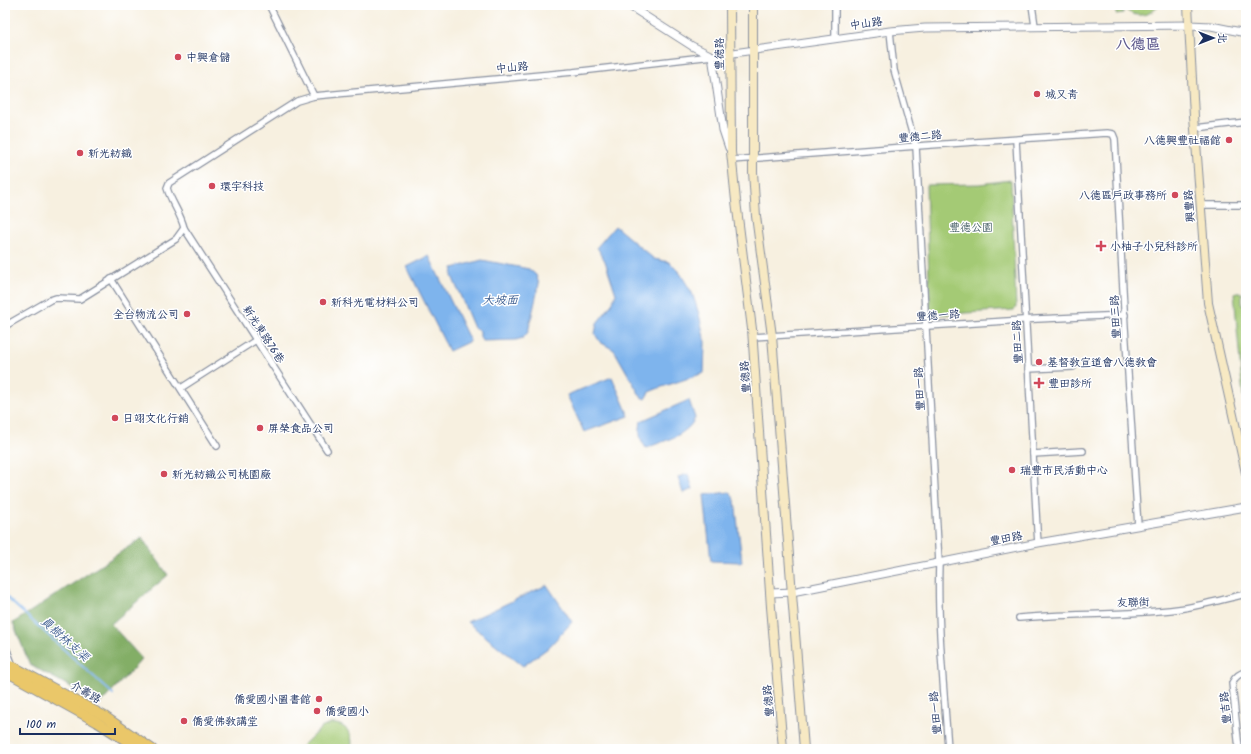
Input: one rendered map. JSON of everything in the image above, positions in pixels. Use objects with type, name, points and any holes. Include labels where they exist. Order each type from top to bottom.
[{"type":"main road","name":"豐德路","points":[[730,5],[731,156],[753,337],[770,593],[783,749]]},
{"type":"main road","points":[[753,5],[752,159],[756,216],[772,336],[804,749]]},
{"type":"main road","name":"興豐路","points":[[1188,5],[1200,205],[1208,303],[1246,473]]},
{"type":"main road","name":"介壽路","points":[[8,668],[139,749]]},
{"type":"main road","name":"介壽路","points":[[8,668],[104,716],[152,749]]},
{"type":"street","points":[[269,5],[314,96]]},
{"type":"street","points":[[628,5],[692,46],[712,56],[724,130],[731,156]]},
{"type":"street","points":[[835,5],[835,39]]},
{"type":"street","points":[[1032,5],[1035,26]]},
{"type":"street","name":"中山路","points":[[314,96],[573,72],[730,54],[890,31],[936,28],[1035,26],[1070,27],[1189,25],[1211,26],[1246,33]]},
{"type":"street","name":"豐田一路","points":[[890,31],[894,70],[916,146],[939,563],[938,584],[942,678],[948,749]]},
{"type":"street","name":"新光東路76巷","points":[[314,96],[297,101],[169,183],[167,188],[182,220],[184,228],[327,450]]},
{"type":"street","points":[[1195,128],[1246,122]]},
{"type":"street","name":"豐德二路","points":[[731,156],[752,159],[916,146],[1107,133],[1111,134]]},
{"type":"street","name":"豐田三路","points":[[1111,134],[1113,134],[1115,139],[1138,526]]},
{"type":"street","name":"豐田二路","points":[[1016,140],[1036,529],[1038,543]]},
{"type":"street","points":[[1200,205],[1246,205]]},
{"type":"street","points":[[5,326],[50,300],[56,298],[80,298],[176,239],[184,228]]},
{"type":"street","points":[[111,280],[217,446]]},
{"type":"street","name":"豐德一路","points":[[753,337],[1026,319],[1125,315]]},
{"type":"street","points":[[181,388],[256,340]]},
{"type":"street","points":[[1028,369],[1072,367]]},
{"type":"street","points":[[1033,454],[1082,451]]},
{"type":"street","name":"豐田路","points":[[770,593],[792,592],[1038,543],[1246,507]]},
{"type":"street","name":"友聯街","points":[[1019,618],[1049,615],[1154,612],[1173,610],[1246,594]]},
{"type":"street","points":[[5,645],[8,668]]},
{"type":"street","name":"豐吉路","points":[[1239,749],[1232,683],[1234,678],[1242,672],[1246,672]]},
{"type":"green space","points":[[1115,5],[1159,5],[1151,12],[1136,15],[1127,11],[1123,7],[1123,13],[1116,14]]},
{"type":"green space","name":"豐德公園","points":[[1011,180],[1016,307],[1014,310],[933,315],[930,311],[926,185],[979,184]]},
{"type":"green space","points":[[1234,293],[1242,293],[1242,306],[1246,302],[1246,397],[1243,397]]},
{"type":"green space","points":[[142,538],[168,575],[111,624],[142,659],[101,703],[30,665],[13,623]]},
{"type":"green space","points":[[330,724],[340,725],[348,730],[352,739],[351,749],[299,749],[321,728]]},
{"type":"water","points":[[615,226],[654,259],[669,262],[680,273],[692,293],[699,314],[705,342],[704,373],[649,392],[645,399],[641,397],[614,350],[600,342],[595,334],[597,323],[612,304],[616,294],[605,261],[597,247]]},
{"type":"water","name":"大坡面","points":[[429,256],[470,341],[449,351],[407,267]]},
{"type":"water","name":"大坡面","points":[[482,260],[529,269],[536,275],[539,284],[528,332],[523,338],[516,340],[482,341],[480,331],[474,328],[452,276],[453,268]]},
{"type":"water","points":[[612,377],[629,416],[584,432],[567,395]]},
{"type":"water","points":[[689,400],[695,418],[691,424],[680,434],[646,448],[640,436],[641,421]]},
{"type":"water","points":[[688,474],[693,489],[683,493],[678,477]]},
{"type":"water","points":[[730,492],[735,500],[742,562],[711,561],[704,495]]},
{"type":"water","points":[[547,585],[572,622],[548,648],[523,666],[467,622]]},
{"type":"waterway","name":"員樹林支渠","points":[[5,596],[113,694]]},
{"type":"place","name":"中興倉儲","points":[[178,57]]},
{"type":"place","name":"城又青","points":[[1037,94]]},
{"type":"place","name":"八德興豐社福館","points":[[1229,140]]},
{"type":"place","name":"新光紡織","points":[[80,153]]},
{"type":"place","name":"環宇科技","points":[[212,186]]},
{"type":"place","name":"八德區戶政事務所","points":[[1175,195]]},
{"type":"place","name":"小柚子小兒科診所","points":[[1101,246]]},
{"type":"place","name":"新科光電材料公司","points":[[323,302]]},
{"type":"place","name":"全台物流公司","points":[[187,314]]},
{"type":"place","name":"基督教宣道會八德教會","points":[[1039,362]]},
{"type":"place","name":"豐田診所","points":[[1039,383]]},
{"type":"place","name":"日翊文化行銷","points":[[115,418]]},
{"type":"place","name":"屏榮食品公司","points":[[260,428]]},
{"type":"place","name":"瑞豐市民活動中心","points":[[1012,470]]},
{"type":"place","name":"新光紡織公司桃園廠","points":[[164,474]]},
{"type":"place","name":"僑愛國小圖書館","points":[[319,699]]},
{"type":"place","name":"僑愛國小","points":[[317,711]]},
{"type":"place","name":"僑愛佛教講堂","points":[[184,721]]},
{"type":"district","name":"八德區","points":[[1138,44]]}]
